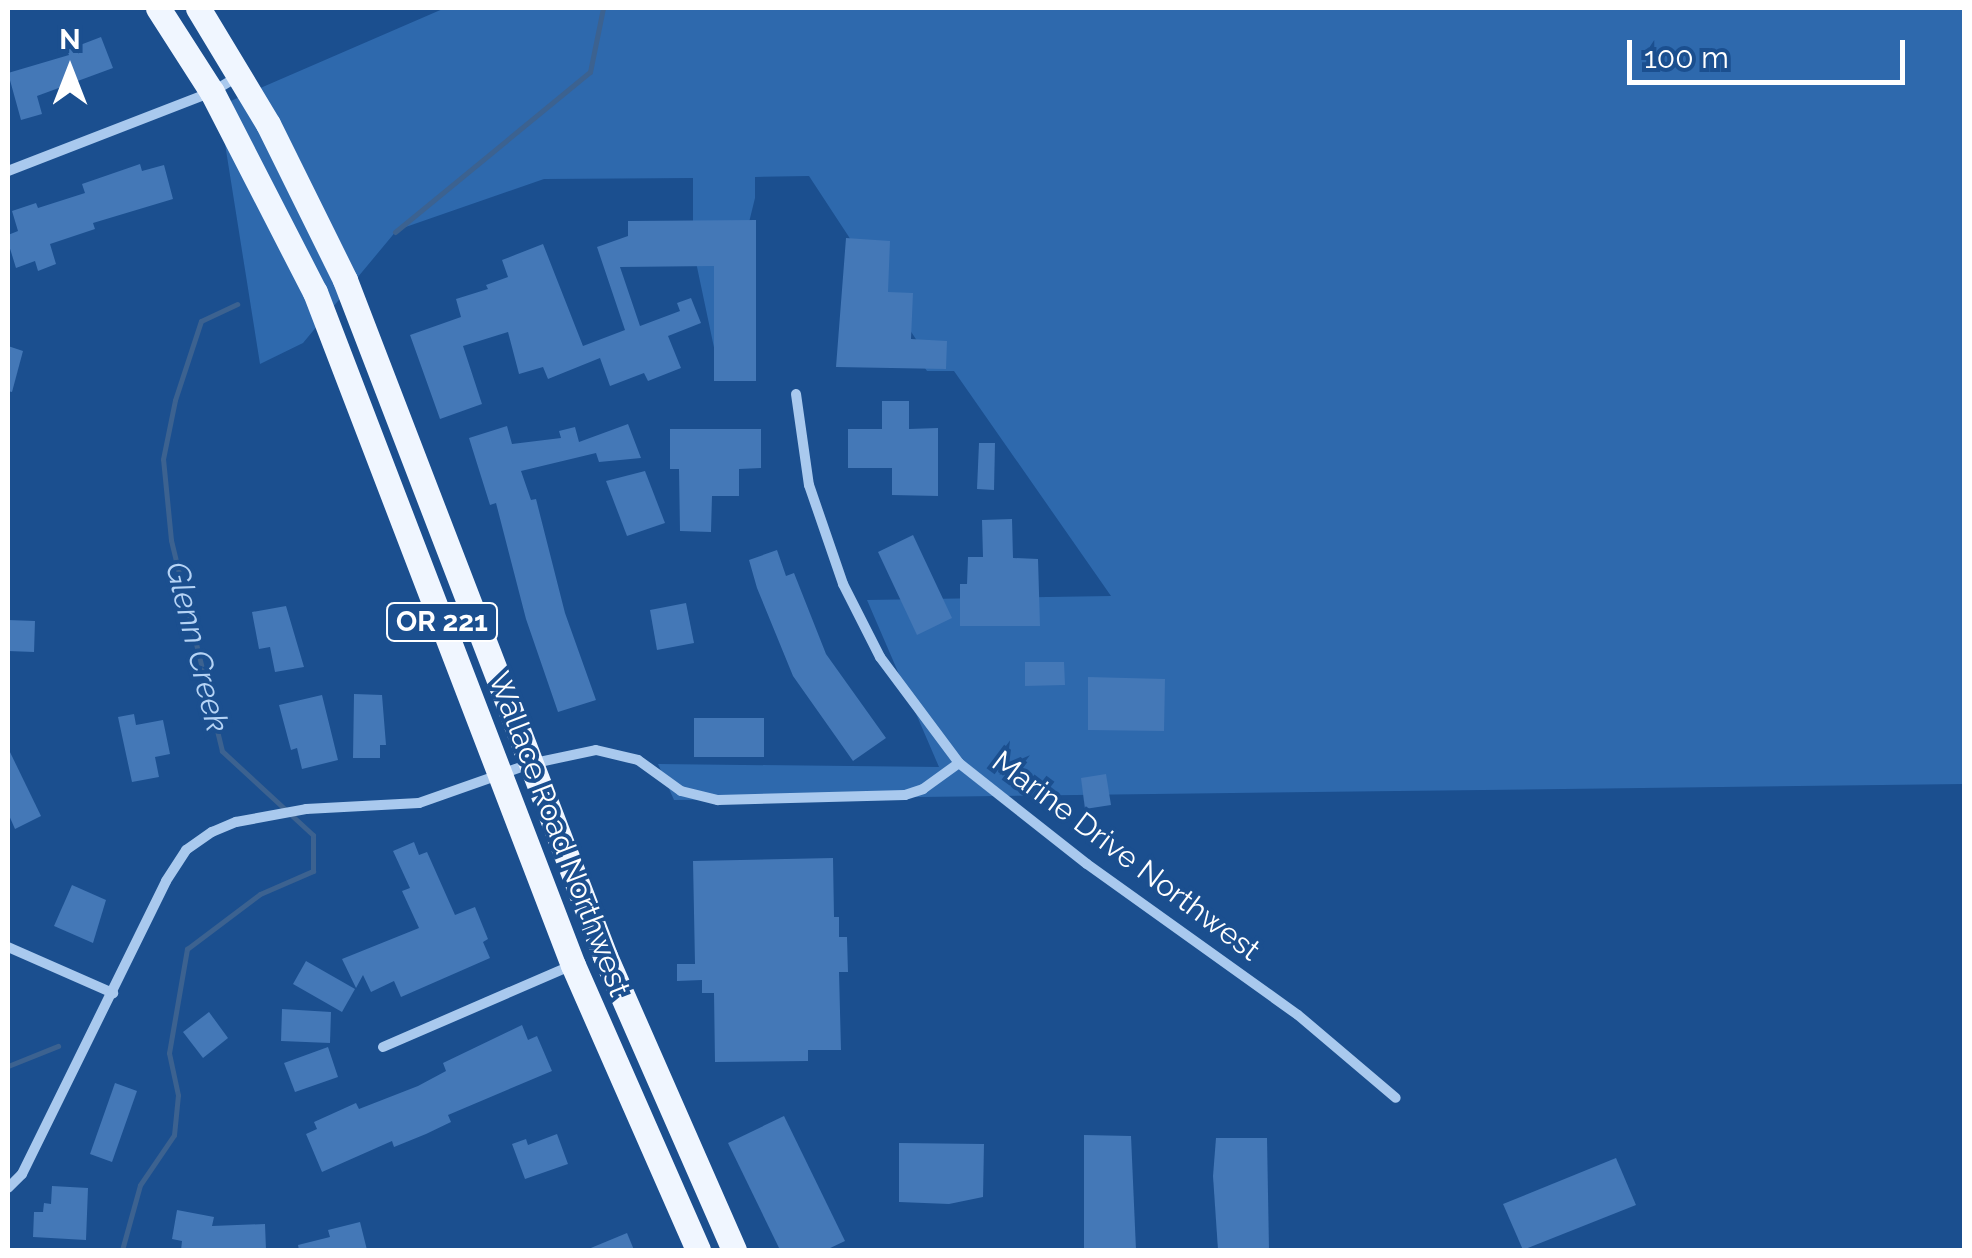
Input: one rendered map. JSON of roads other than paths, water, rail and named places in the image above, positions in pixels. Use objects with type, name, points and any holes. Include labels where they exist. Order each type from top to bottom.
[{"type":"main road","name":"Wallace Road Northwest","points":[[158,8],[212,92],[315,292],[573,965],[698,1250]]},
{"type":"main road","name":"Wallace Road Northwest","points":[[198,8],[240,76],[344,280],[434,502],[609,967],[734,1250]]},
{"type":"street","points":[[8,171],[212,92],[240,76]]},
{"type":"street","name":"Marine Drive Northwest","points":[[796,394],[809,486],[843,584],[880,657],[959,762],[1087,864],[1298,1015],[1396,1098]]},
{"type":"street","points":[[8,1188],[22,1174],[186,850],[212,832],[263,816],[306,809],[420,803],[530,764],[596,750],[638,760],[700,799],[814,800],[905,795],[940,778],[959,762]]},
{"type":"street","points":[[8,947],[113,993]]},
{"type":"street","points":[[383,1047],[573,965]]},
{"type":"waterway","name":"Glenn Creek","points":[[395,232],[590,72],[603,8]]},
{"type":"waterway","name":"Glenn Creek","points":[[122,1250],[140,1185],[174,1135],[178,1095],[169,1053],[187,949],[260,894],[313,871],[313,835],[222,751],[171,540],[163,459],[175,400],[201,321],[237,304]]},
{"type":"waterway","points":[[8,1066],[58,1046]]}]
